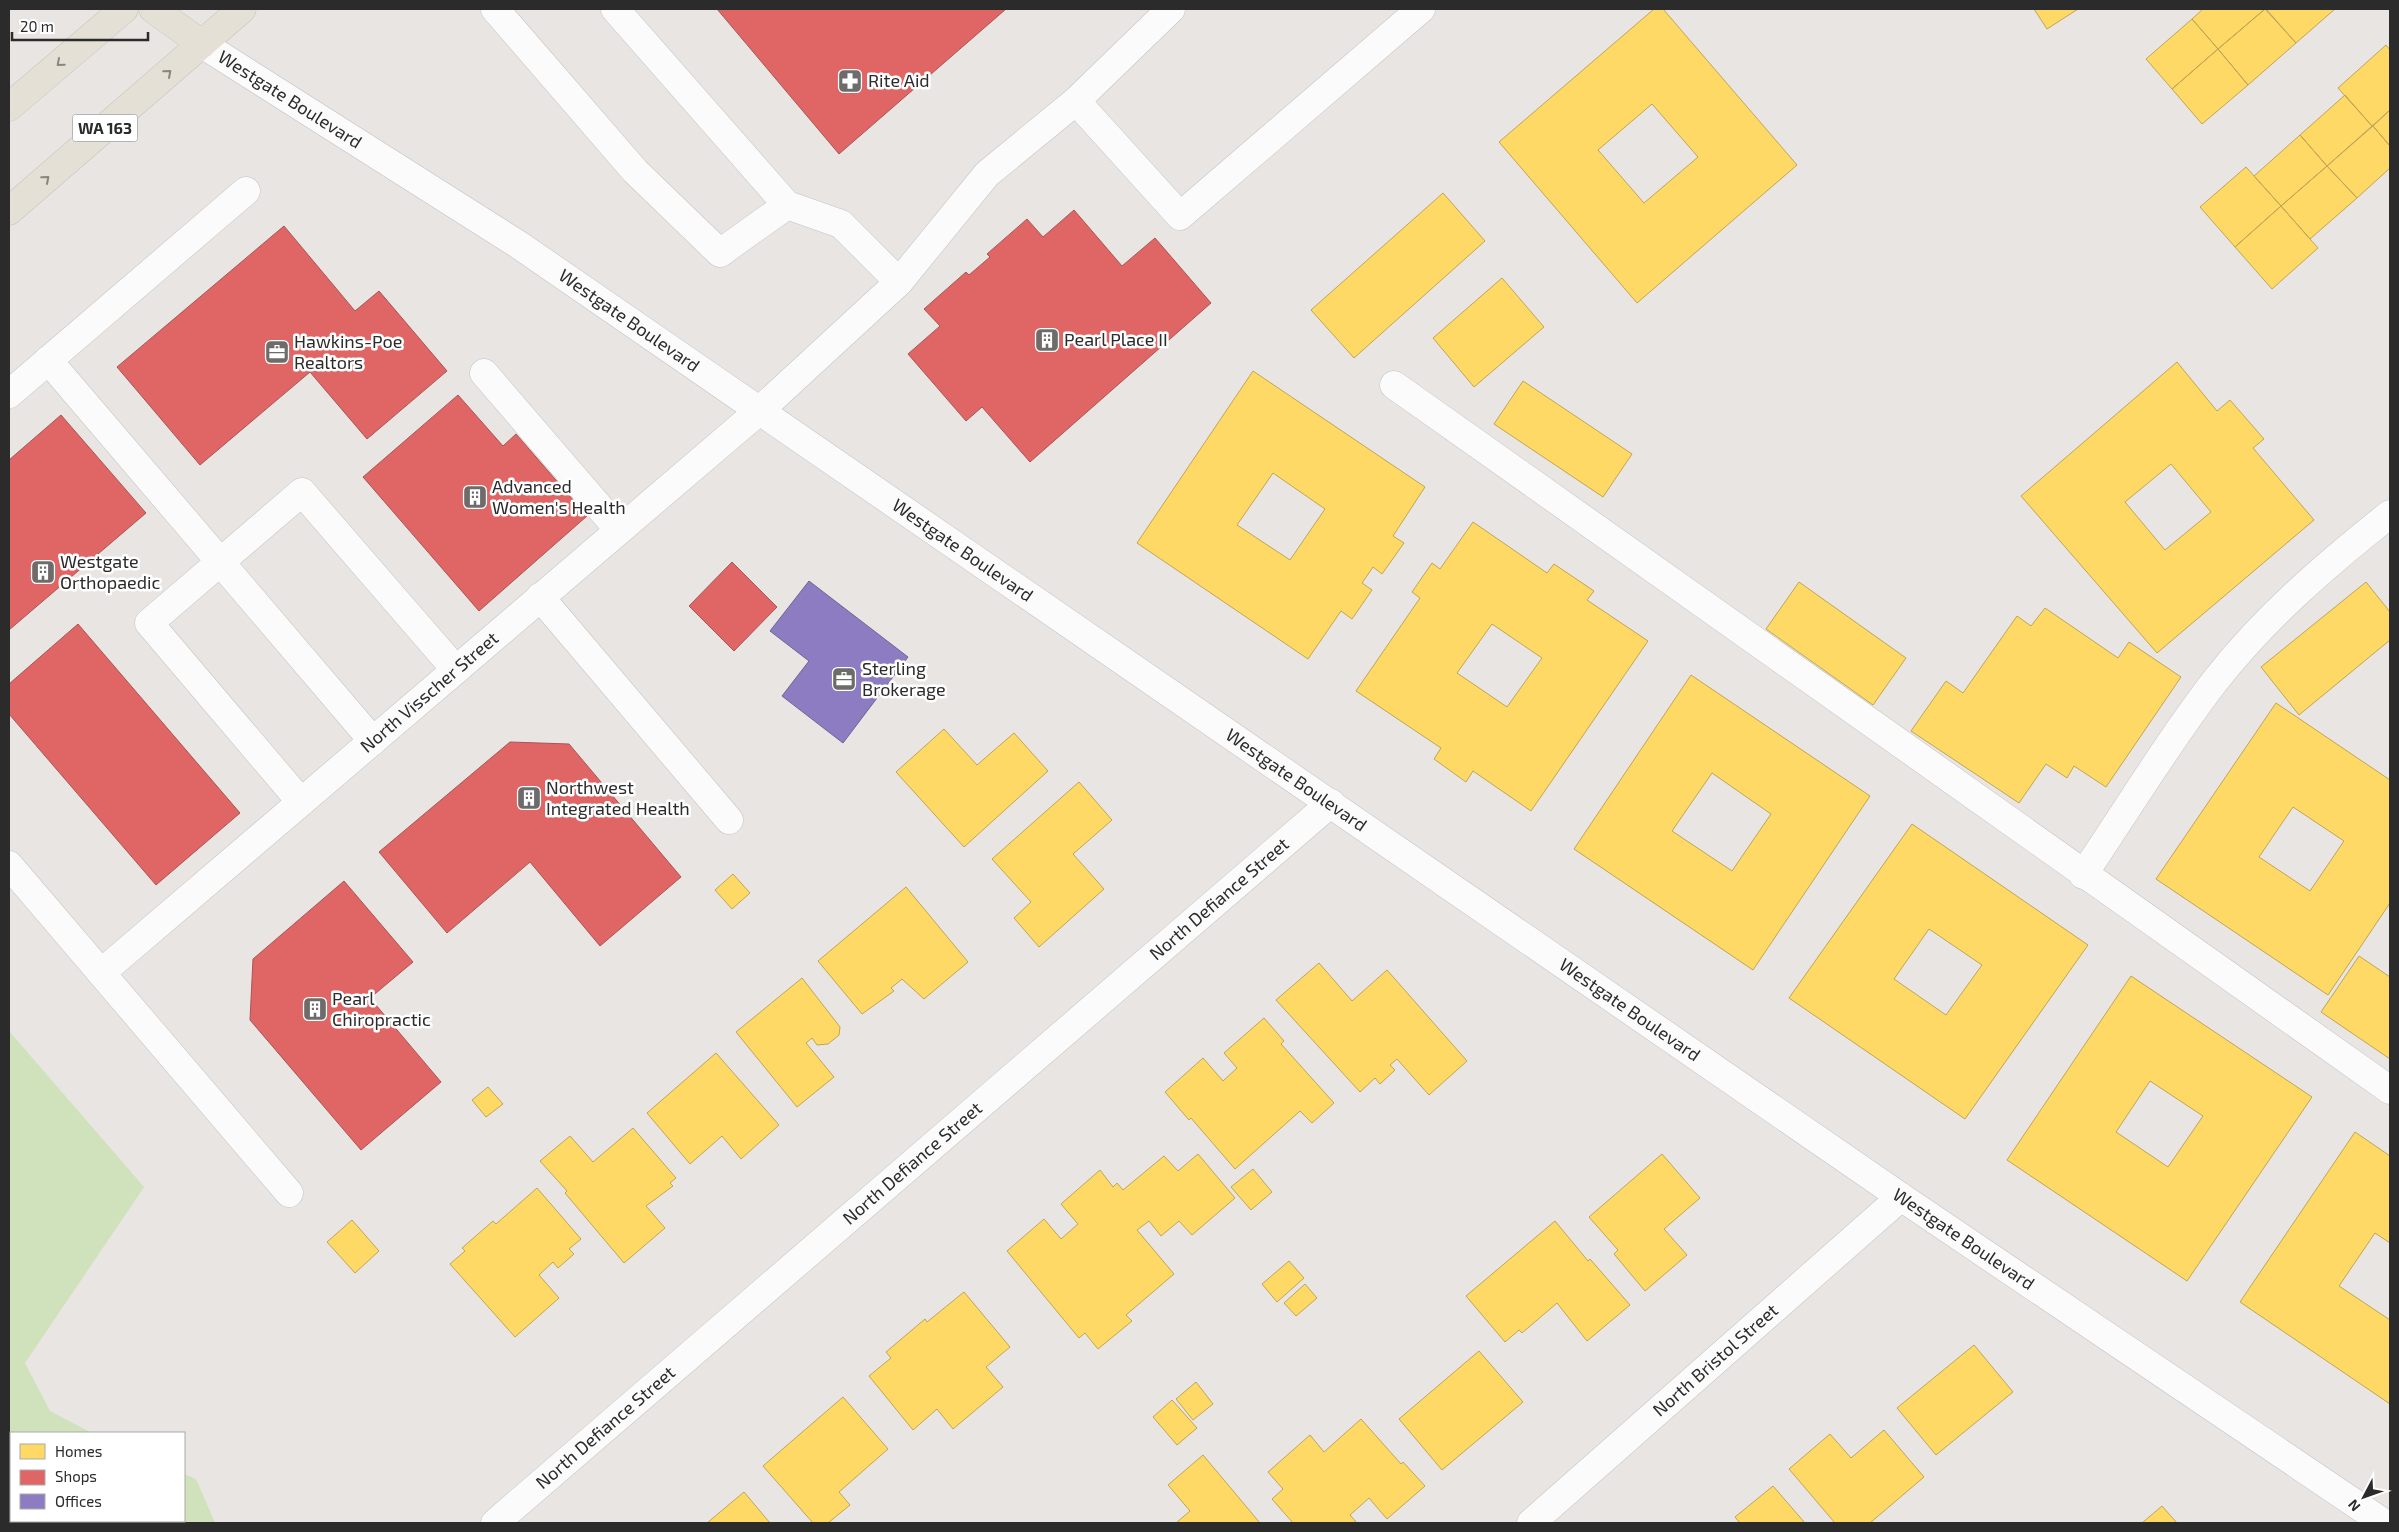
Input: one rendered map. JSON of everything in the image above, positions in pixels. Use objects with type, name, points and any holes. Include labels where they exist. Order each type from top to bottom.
[{"type":"main road","points":[[9,107],[124,9]]},
{"type":"main road","points":[[153,9],[202,44]]},
{"type":"main road","name":"WA 163","points":[[9,211],[242,9]]},
{"type":"street","points":[[495,9],[635,171],[720,253],[787,206]]},
{"type":"street","points":[[615,9],[787,206],[841,224],[898,282]]},
{"type":"street","name":"North Visscher Street","points":[[101,973],[759,410],[898,282],[987,174],[1076,101],[1171,9]]},
{"type":"street","points":[[1076,101],[1180,216],[1421,9]]},
{"type":"street","name":"Westgate Boulevard","points":[[202,44],[519,245],[1901,1197],[2384,1523]]},
{"type":"street","points":[[9,394],[246,191]]},
{"type":"street","points":[[48,360],[373,741]]},
{"type":"street","points":[[484,373],[618,530]]},
{"type":"street","points":[[1394,385],[2390,1090]]},
{"type":"street","points":[[301,802],[148,623],[302,492],[456,670]]},
{"type":"street","points":[[2083,874],[2182,726],[2216,679],[2262,627],[2308,582],[2390,514]]},
{"type":"street","points":[[540,598],[729,820]]},
{"type":"street","name":"North Defiance Street","points":[[495,1523],[1331,803]]},
{"type":"street","points":[[9,865],[289,1193]]},
{"type":"street","name":"North Bristol Street","points":[[1531,1523],[1901,1197]]},
{"type":"green space","points":[[9,1031],[144,1187],[25,1363],[50,1411],[90,1432],[10,1432],[10,1522],[185,1522],[185,1474],[196,1479],[215,1523],[9,1523]]},
{"type":"building: Homes","points":[[1654,9],[1663,9],[1797,165],[1637,303],[1499,142]],"holes":[[[1652,104],[1698,157],[1644,203],[1598,150]]]},
{"type":"building: Homes","points":[[2034,9],[2078,9],[2047,29]]},
{"type":"building: Homes","points":[[2203,9],[2265,9],[2218,49],[2192,19]]},
{"type":"building: Homes","points":[[2265,9],[2296,43],[2248,85],[2218,49]]},
{"type":"building: Homes","points":[[2266,9],[2335,9],[2296,43]]},
{"type":"building: Homes","points":[[2192,19],[2218,49],[2172,89],[2146,59]]},
{"type":"building: Homes","points":[[2386,45],[2390,50],[2390,110],[2372,126],[2338,88]]},
{"type":"building: Homes","points":[[2218,49],[2248,85],[2202,124],[2172,89]]},
{"type":"building: Homes","points":[[2345,95],[2372,126],[2327,166],[2300,135]]},
{"type":"building: Homes","points":[[2390,110],[2390,146],[2373,126]]},
{"type":"building: Homes","points":[[2373,126],[2390,146],[2390,168],[2357,198],[2327,166]]},
{"type":"building: Homes","points":[[2300,135],[2327,166],[2281,206],[2254,176]]},
{"type":"building: Homes","points":[[2327,166],[2357,198],[2310,239],[2281,206]]},
{"type":"building: Homes","points":[[2246,167],[2281,206],[2235,247],[2200,207]]},
{"type":"building: Homes","points":[[1443,193],[1485,241],[1354,358],[1311,310]]},
{"type":"building: Homes","points":[[2281,206],[2318,248],[2272,289],[2235,247]]},
{"type":"building: Homes","points":[[1502,278],[1544,327],[1474,387],[1433,338]]},
{"type":"building: Homes","points":[[2177,362],[2217,411],[2230,400],[2264,439],[2253,448],[2314,520],[2157,653],[2021,496]],"holes":[[[2171,464],[2211,512],[2165,550],[2125,502]]]},
{"type":"building: Homes","points":[[1253,371],[1425,487],[1393,536],[1404,543],[1382,574],[1373,567],[1362,583],[1372,590],[1352,619],[1341,611],[1308,659],[1137,543]],"holes":[[[1273,473],[1325,509],[1290,560],[1237,525]]]},
{"type":"building: Homes","points":[[1523,381],[1632,454],[1603,497],[1494,424]]},
{"type":"building: Homes","points":[[1473,522],[1547,573],[1554,564],[1594,591],[1587,600],[1648,641],[1531,811],[1473,771],[1466,782],[1434,759],[1441,748],[1356,691],[1420,598],[1412,592],[1432,563],[1440,569]],"holes":[[[1492,624],[1542,658],[1507,707],[1457,673]]]},
{"type":"building: Homes","points":[[1799,582],[1906,658],[1873,705],[1766,629]]},
{"type":"building: Homes","points":[[2366,582],[2390,612],[2390,640],[2299,715],[2261,667]]},
{"type":"building: Homes","points":[[2045,608],[2118,658],[2129,642],[2181,677],[2106,787],[2074,766],[2067,778],[2046,764],[2019,803],[1911,731],[1946,681],[1963,693],[2017,616],[2031,626]]},
{"type":"building: Homes","points":[[1691,675],[1870,796],[1753,970],[1574,849]],"holes":[[[1712,773],[1771,814],[1732,871],[1672,831]]]},
{"type":"building: Homes","points":[[2276,703],[2390,780],[2390,903],[2328,995],[2156,879]],"holes":[[[2293,807],[2344,841],[2310,891],[2259,857]]]},
{"type":"building: Homes","points":[[944,729],[977,765],[1014,733],[1048,771],[964,847],[896,772]]},
{"type":"building: Homes","points":[[1079,782],[1112,820],[1073,854],[1104,889],[1039,947],[1014,918],[1031,902],[992,859]]},
{"type":"building: Homes","points":[[1912,824],[2088,945],[1965,1119],[1789,998]],"holes":[[[1929,929],[1982,965],[1946,1015],[1894,979]]]},
{"type":"building: Homes","points":[[733,874],[750,893],[732,909],[715,890]]},
{"type":"building: Homes","points":[[906,887],[968,962],[924,999],[902,979],[891,988],[894,991],[862,1014],[818,961]]},
{"type":"building: Homes","points":[[2359,956],[2390,977],[2390,1059],[2321,1012]]},
{"type":"building: Homes","points":[[1319,963],[1352,1001],[1387,970],[1467,1061],[1429,1095],[1397,1059],[1390,1065],[1395,1070],[1380,1084],[1375,1078],[1360,1092],[1276,1000]]},
{"type":"building: Homes","points":[[2131,976],[2312,1097],[2187,1281],[2007,1160]],"holes":[[[2150,1081],[2203,1116],[2168,1167],[2116,1132]]]},
{"type":"building: Homes","points":[[802,978],[840,1027],[839,1035],[828,1044],[817,1045],[812,1038],[806,1043],[834,1077],[797,1107],[736,1032]]},
{"type":"building: Homes","points":[[1264,1018],[1284,1041],[1281,1044],[1334,1103],[1312,1123],[1300,1111],[1235,1169],[1191,1118],[1189,1120],[1165,1092],[1203,1058],[1223,1081],[1237,1068],[1224,1053]]},
{"type":"building: Homes","points":[[716,1053],[779,1125],[741,1159],[722,1136],[690,1164],[647,1113]]},
{"type":"building: Homes","points":[[488,1087],[503,1104],[486,1117],[472,1100]]},
{"type":"building: Homes","points":[[633,1128],[676,1178],[670,1183],[673,1186],[646,1206],[665,1228],[624,1263],[565,1193],[567,1191],[540,1161],[570,1136],[593,1162]]},
{"type":"building: Homes","points":[[2355,1132],[2390,1156],[2390,1243],[2375,1233],[2339,1286],[2390,1320],[2390,1404],[2240,1302]]},
{"type":"building: Homes","points":[[1198,1154],[1235,1198],[1192,1235],[1179,1221],[1161,1236],[1149,1221],[1137,1230],[1174,1274],[1126,1315],[1132,1321],[1098,1349],[1085,1333],[1079,1338],[1007,1251],[1044,1219],[1061,1239],[1078,1224],[1061,1204],[1100,1170],[1113,1187],[1117,1183],[1123,1190],[1164,1156],[1178,1171]]},
{"type":"building: Homes","points":[[1662,1154],[1700,1198],[1664,1229],[1687,1255],[1645,1291],[1614,1254],[1618,1250],[1589,1217]]},
{"type":"building: Homes","points":[[1253,1169],[1272,1192],[1251,1210],[1231,1187]]},
{"type":"building: Homes","points":[[537,1188],[581,1239],[569,1249],[574,1254],[558,1268],[553,1262],[539,1275],[559,1298],[515,1337],[450,1264],[465,1251],[462,1248],[493,1221],[496,1224]]},
{"type":"building: Homes","points":[[352,1220],[379,1251],[355,1273],[327,1242]]},
{"type":"building: Homes","points":[[1555,1221],[1588,1261],[1590,1259],[1630,1305],[1587,1341],[1557,1303],[1522,1333],[1519,1330],[1505,1342],[1466,1296]]},
{"type":"building: Homes","points":[[1289,1261],[1304,1278],[1277,1302],[1262,1284]]},
{"type":"building: Homes","points":[[1305,1284],[1317,1298],[1296,1316],[1284,1303]]},
{"type":"building: Homes","points":[[964,1292],[1010,1347],[986,1367],[1003,1387],[953,1429],[937,1409],[913,1430],[869,1376],[891,1358],[886,1352],[925,1319],[927,1322]]},
{"type":"building: Homes","points":[[1974,1345],[2013,1392],[1936,1455],[1897,1408]]},
{"type":"building: Homes","points":[[1479,1351],[1523,1402],[1442,1470],[1399,1419]]},
{"type":"building: Homes","points":[[1196,1382],[1213,1404],[1193,1420],[1176,1399]]},
{"type":"building: Homes","points":[[843,1397],[888,1449],[839,1492],[850,1505],[828,1523],[813,1523],[763,1466]]},
{"type":"building: Homes","points":[[1172,1400],[1197,1428],[1177,1445],[1153,1417]]},
{"type":"building: Homes","points":[[1361,1419],[1401,1464],[1403,1462],[1425,1486],[1387,1519],[1369,1498],[1350,1515],[1357,1523],[1293,1523],[1272,1499],[1283,1489],[1268,1472],[1310,1435],[1324,1452]]},
{"type":"building: Homes","points":[[1884,1430],[1924,1477],[1870,1523],[1835,1523],[1789,1469],[1830,1434],[1851,1458]]},
{"type":"building: Homes","points":[[1203,1455],[1260,1523],[1176,1523],[1190,1511],[1168,1485]]},
{"type":"building: Homes","points":[[1773,1486],[1805,1523],[1740,1523],[1735,1517]]},
{"type":"building: Homes","points":[[744,1492],[770,1523],[707,1523]]},
{"type":"building: Homes","points":[[2162,1506],[2177,1523],[2142,1523]]},
{"type":"building: Shops","name":"Rite Aid","points":[[717,9],[1006,9],[839,154]]},
{"type":"building: Shops","name":"Pearl Place II","points":[[1074,210],[1122,266],[1155,238],[1211,303],[1030,462],[982,407],[966,421],[908,354],[940,326],[924,309],[966,272],[969,275],[990,257],[987,254],[1027,219],[1043,237]]},
{"type":"building: Shops","points":[[284,226],[355,311],[379,291],[447,371],[367,439],[310,372],[200,465],[117,367]]},
{"type":"building: Shops","name":"Advanced Women's Health","points":[[458,395],[503,446],[516,434],[587,516],[479,611],[363,477]]},
{"type":"building: Shops","name":"Westgate Orthopaedic","points":[[61,415],[146,513],[9,630],[9,460]]},
{"type":"building: Shops","points":[[732,562],[777,607],[734,651],[689,606]]},
{"type":"building: Shops","points":[[78,624],[240,813],[156,885],[9,714],[9,684]]},
{"type":"building: Shops","name":"Northwest Integrated Health","points":[[510,742],[569,744],[681,877],[600,946],[530,862],[447,933],[379,852]]},
{"type":"building: Shops","name":"Pearl Chiropractic","points":[[344,881],[413,962],[370,998],[441,1082],[361,1150],[250,1020],[253,959]]},
{"type":"building: Offices","name":"Sterling Brokerage","points":[[809,581],[908,657],[843,743],[782,696],[809,661],[770,631]]},
{"type":"place","name":"Rite Aid","points":[[850,81]]},
{"type":"place","name":"Pearl Place II","points":[[1047,340]]},
{"type":"place","name":"Hawkins-Poe Realtors","points":[[277,352]]},
{"type":"place","name":"Advanced Women's Health","points":[[475,497]]},
{"type":"place","name":"Westgate Orthopaedic","points":[[43,572]]},
{"type":"place","name":"Sterling Brokerage","points":[[844,679]]},
{"type":"place","name":"Northwest Integrated Health","points":[[529,798]]},
{"type":"place","name":"Pearl Chiropractic","points":[[315,1009]]}]
